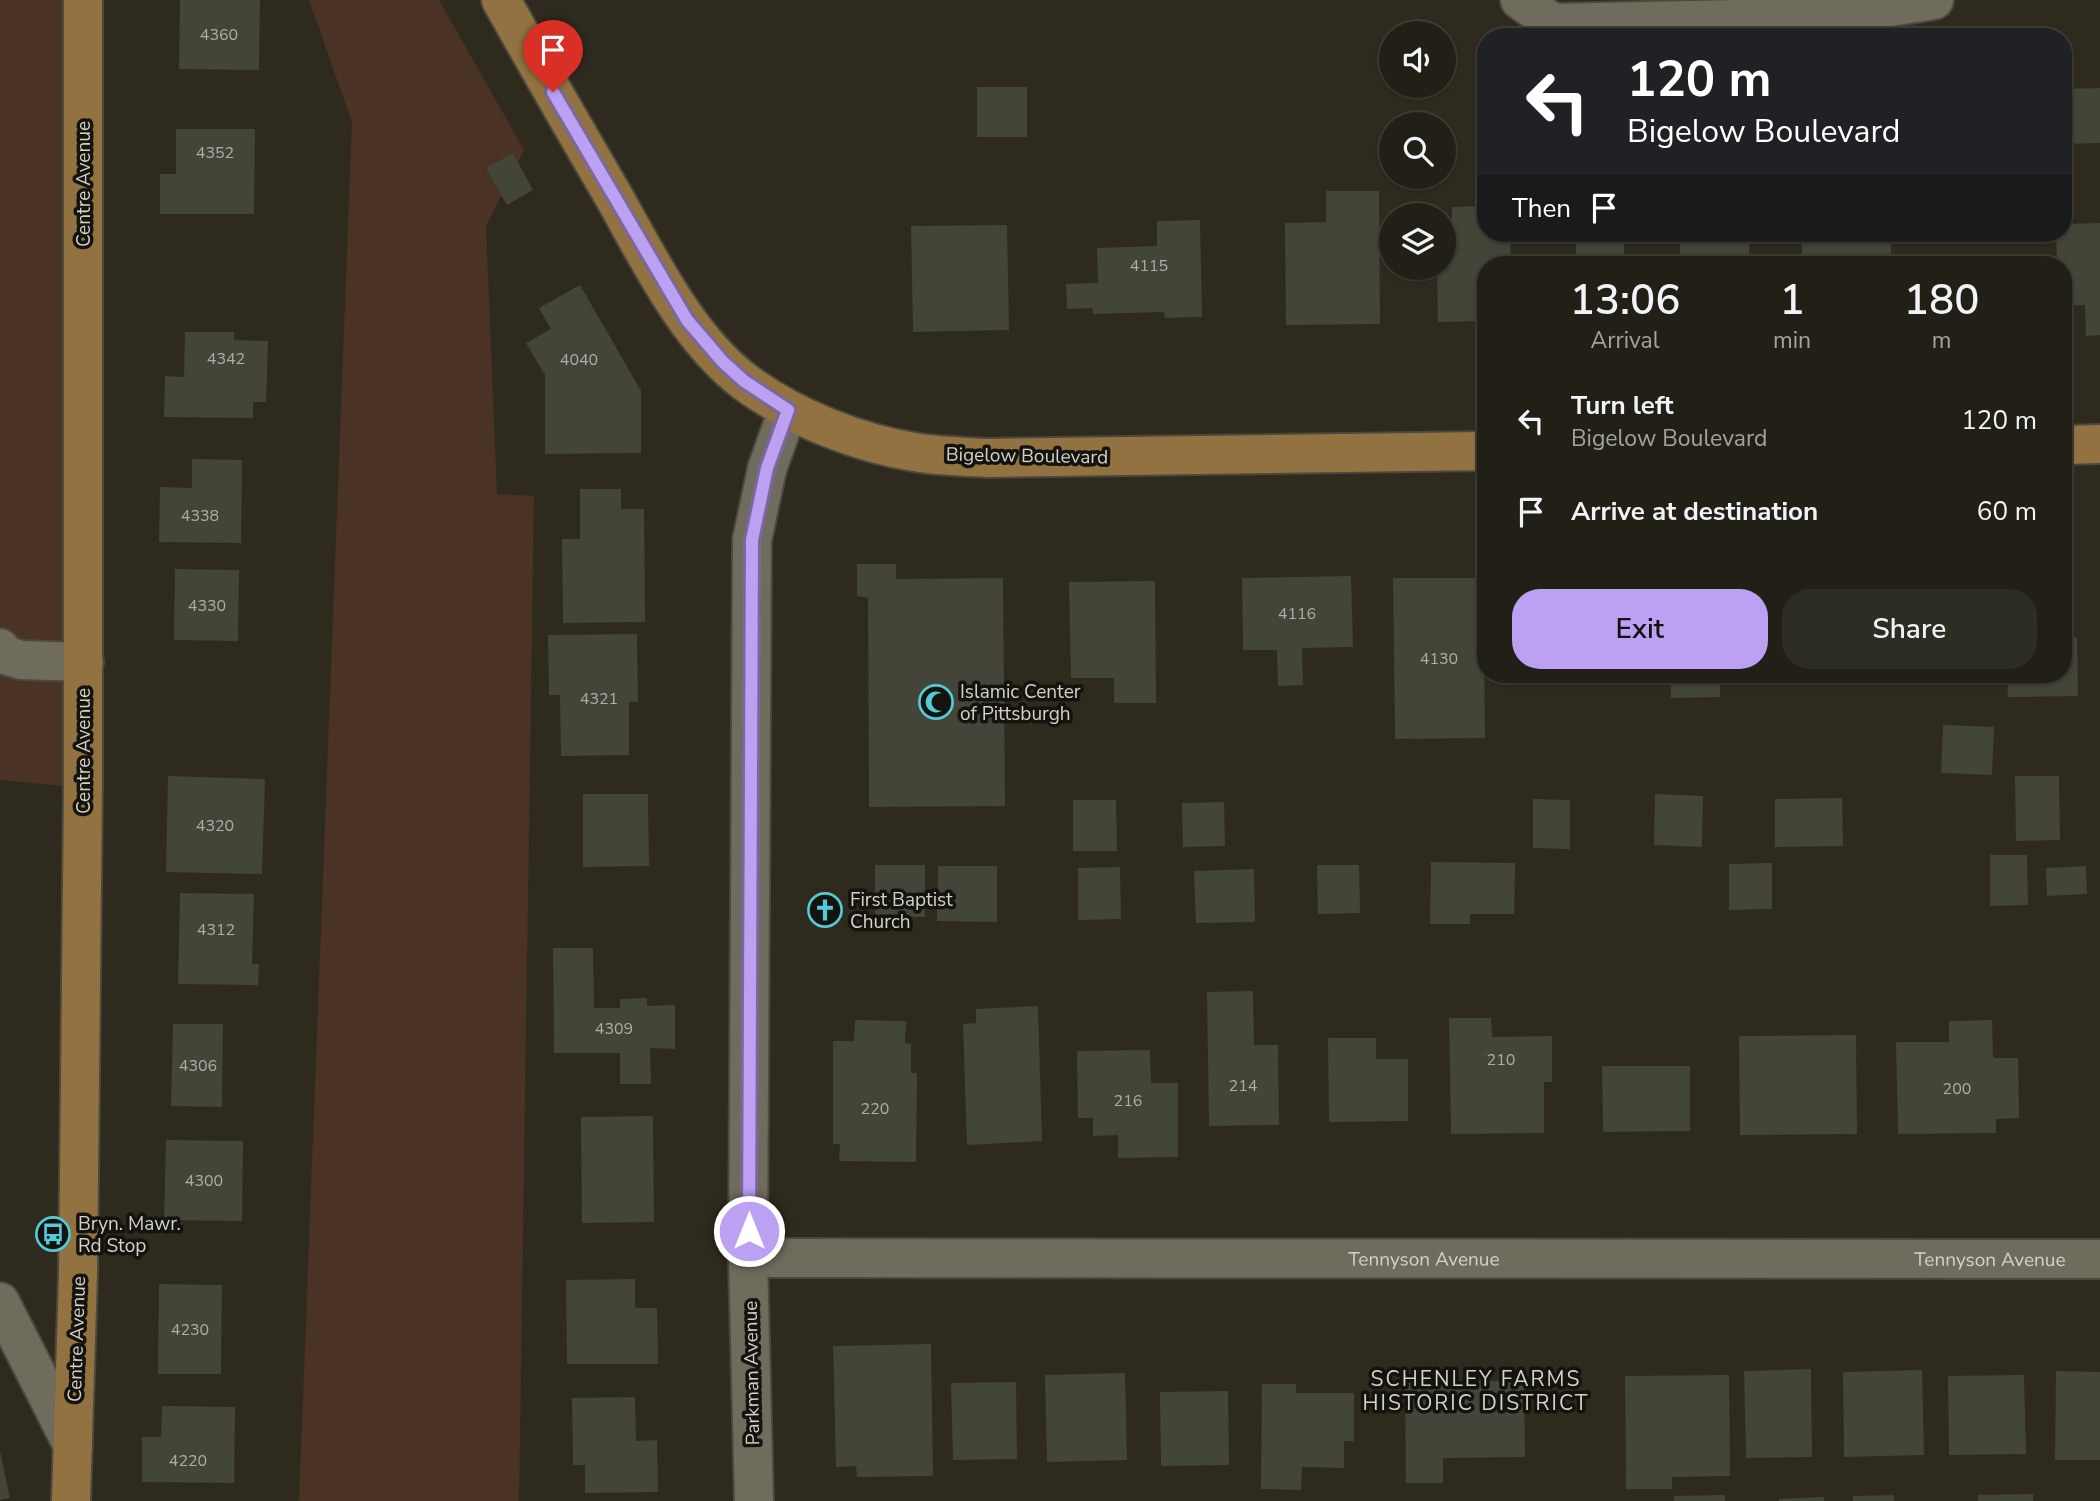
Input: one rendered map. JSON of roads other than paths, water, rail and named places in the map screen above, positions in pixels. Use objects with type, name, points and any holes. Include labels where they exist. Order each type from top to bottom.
[{"type":"main road","name":"Centre Avenue","points":[[71,1501],[78,1274],[84,662],[83,0]]},
{"type":"main road","name":"Bigelow Boulevard","points":[[500,0],[687,320],[723,362],[744,381],[788,410],[893,448],[988,458],[1477,451]]},
{"type":"main road","points":[[2072,445],[2100,444]]},
{"type":"street","points":[[1520,0],[1553,23],[1829,17],[1934,0]]},
{"type":"street","name":"Parkman Avenue","points":[[754,1501],[748,1258],[752,540],[767,468],[788,410]]},
{"type":"street","points":[[0,648],[2,654],[21,660],[84,662]]},
{"type":"street","name":"Tennyson Avenue","points":[[748,1258],[2100,1259]]},
{"type":"street","points":[[0,1302],[73,1446]]},
{"type":"place","name":"Islamic Center of Pittsburgh","points":[[936,702]]},
{"type":"place","name":"First Baptist Church","points":[[825,910]]},
{"type":"place","name":"Bryn. Mawr. Rd Stop","points":[[53,1234]]},
{"type":"district","name":"SCHENLEY FARMS HISTORIC DISTRICT","points":[[1476,1391]]}]
